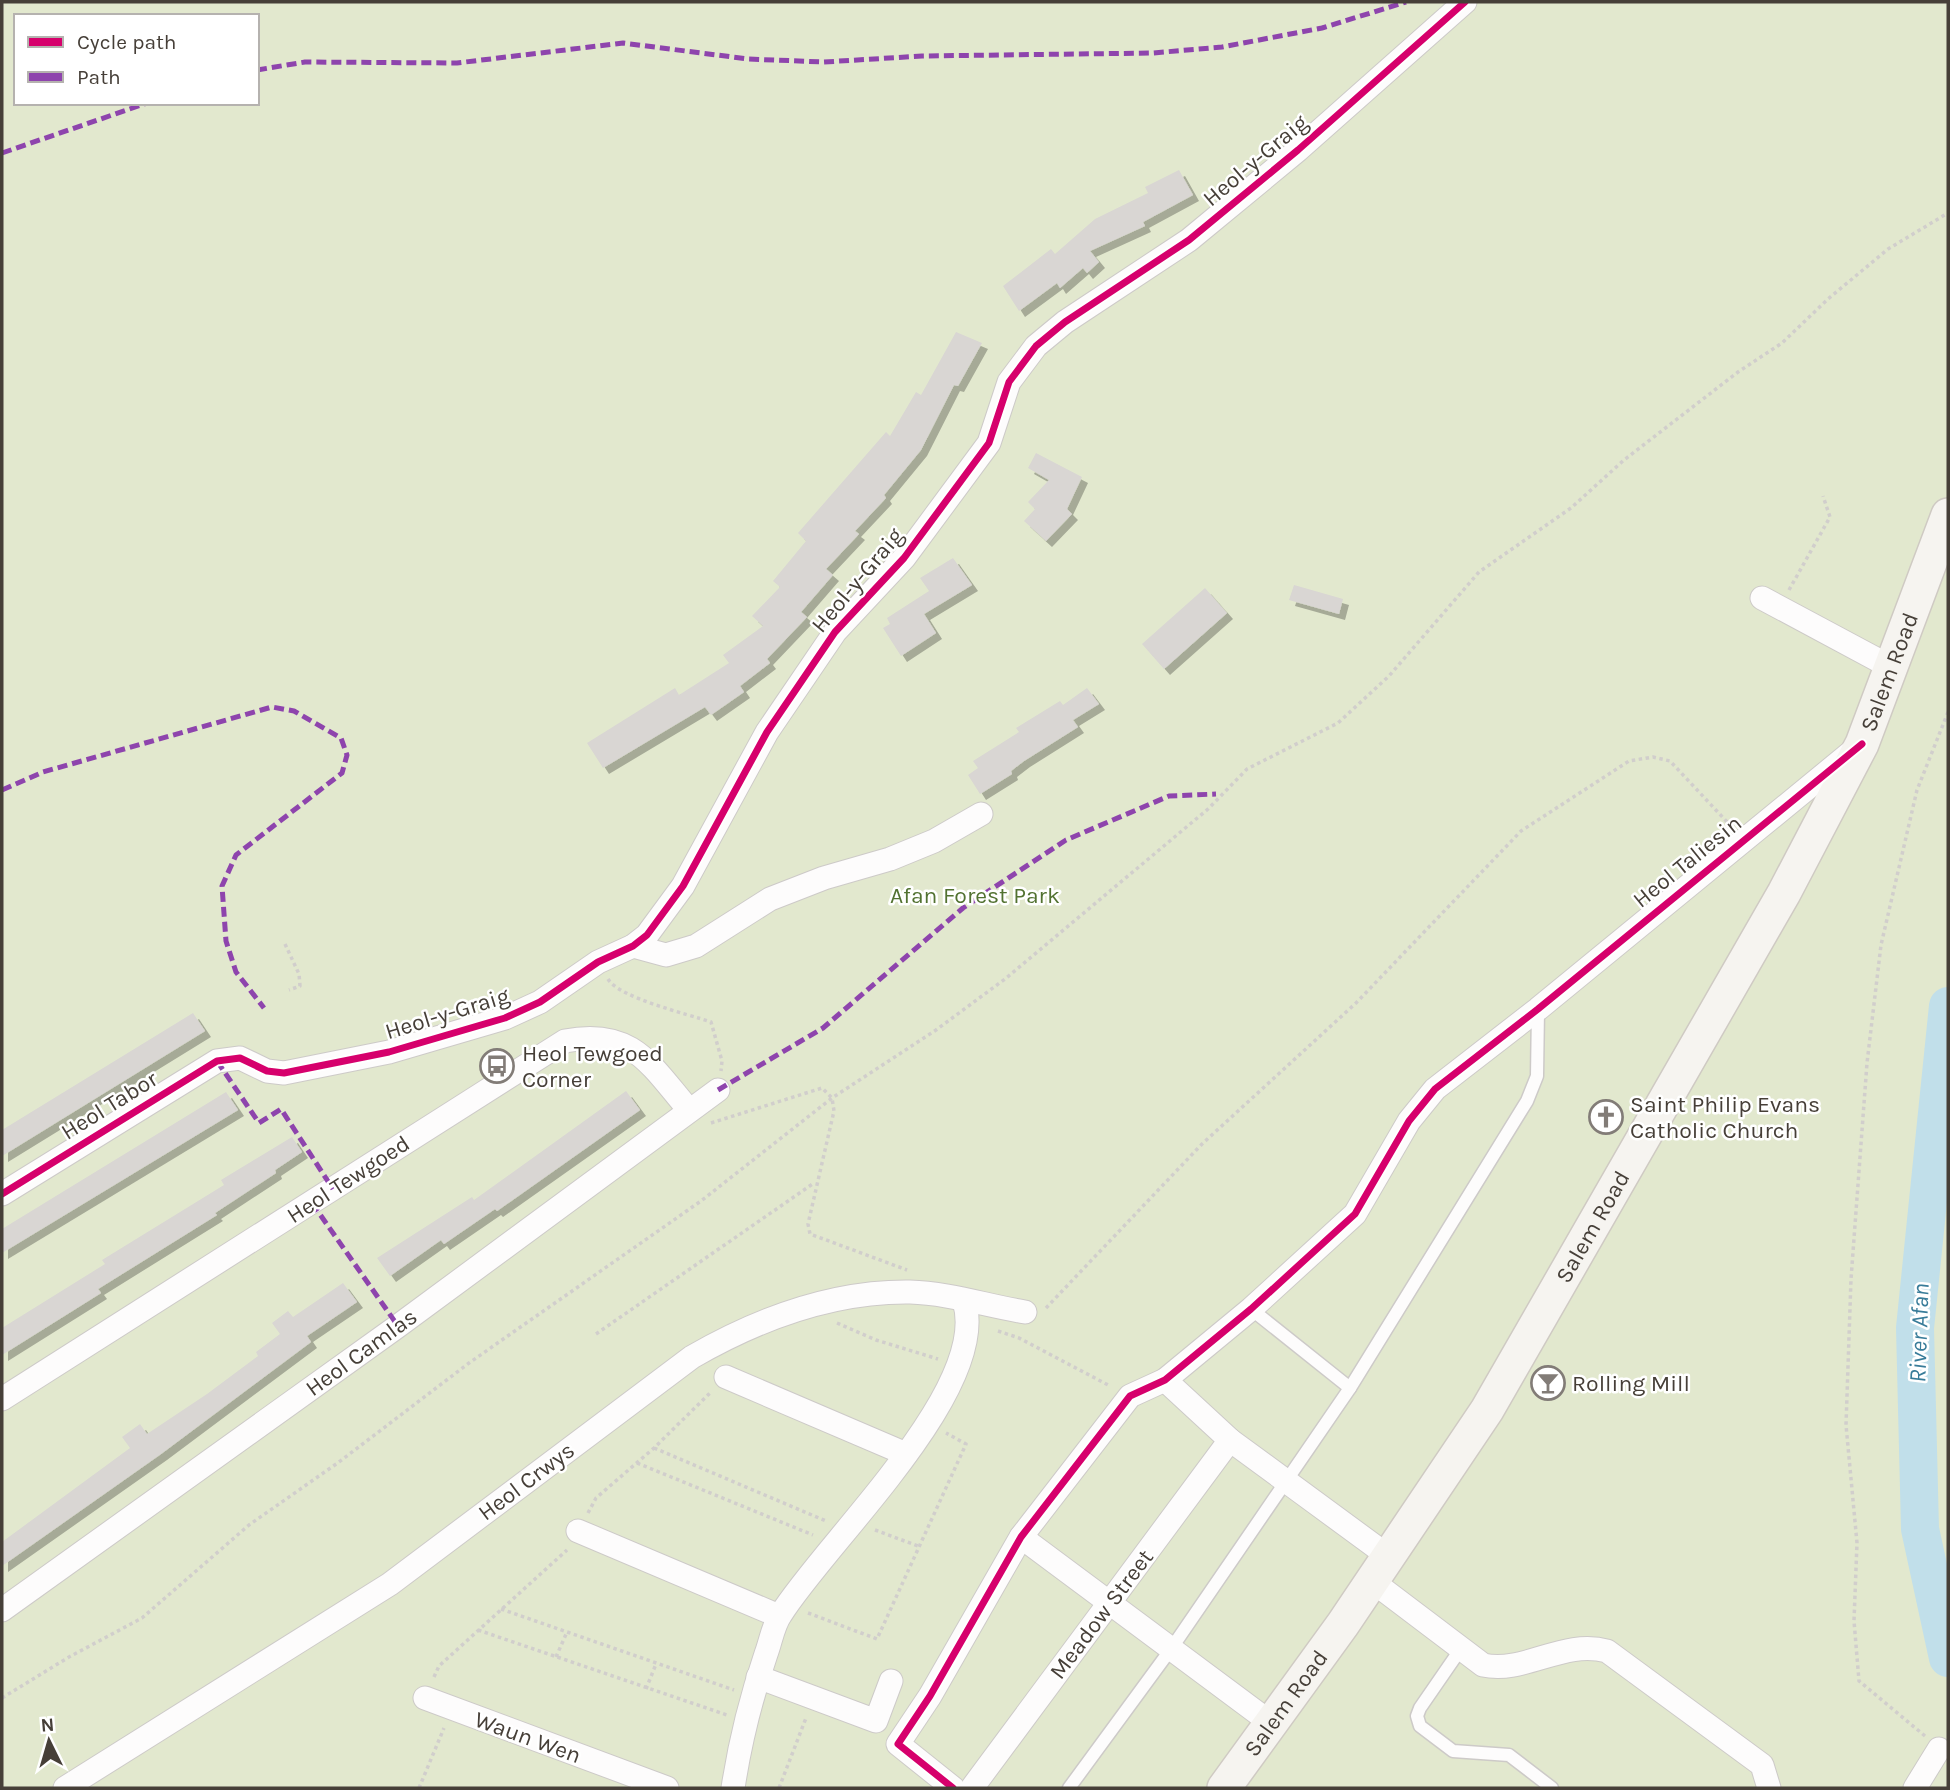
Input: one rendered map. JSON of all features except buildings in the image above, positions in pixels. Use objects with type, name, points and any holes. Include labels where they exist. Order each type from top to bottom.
[{"type":"main road","name":"Salem Road","points":[[1224,1788],[1380,1568],[1487,1410],[1784,893],[1862,744],[1889,666],[1948,515]]},
{"type":"street","name":"Heol-y-Graig","points":[[240,1058],[267,1070],[284,1073],[389,1052],[505,1018],[540,1002],[598,962],[633,946],[661,918],[683,886],[767,732],[835,632],[904,558],[989,443],[1009,382],[1036,346],[1065,322],[1189,240],[1298,150],[1465,2]]},
{"type":"street","points":[[1771,602],[1889,666]]},
{"type":"street","name":"Heol Taliesin","points":[[1130,1396],[1165,1380],[1251,1309],[1355,1213],[1409,1121],[1435,1089],[1538,1009],[1862,744]]},
{"type":"street","points":[[633,946],[666,955],[696,946],[770,899],[824,878],[890,859],[934,841],[981,814]]},
{"type":"street","name":"Heol Tewgoed","points":[[2,1399],[565,1041],[589,1036],[611,1038],[633,1050],[649,1063],[680,1117]]},
{"type":"street","name":"Heol Tabor","points":[[2,1194],[217,1061],[240,1058]]},
{"type":"street","name":"Heol Camlas","points":[[2,1610],[398,1326],[718,1090]]},
{"type":"street","name":"Heol Crwys","points":[[65,1788],[390,1584],[692,1357],[733,1333],[805,1307],[864,1294],[911,1292],[1030,1319]]},
{"type":"street","points":[[733,1788],[755,1686],[783,1610],[906,1454],[945,1398],[957,1365],[960,1305]]},
{"type":"street","points":[[1165,1380],[1230,1440],[1287,1483],[1380,1568],[1460,1650],[1483,1665],[1498,1668],[1572,1648],[1589,1646],[1607,1651],[1762,1765],[1769,1788]]},
{"type":"street","points":[[721,1382],[906,1454]]},
{"type":"street","points":[[953,1788],[898,1744],[930,1696],[1021,1537],[1130,1396]]},
{"type":"street","name":"Meadow Street","points":[[972,1788],[1230,1440]]},
{"type":"street","points":[[578,1531],[783,1610]]},
{"type":"street","points":[[1021,1537],[1271,1723]]},
{"type":"street","points":[[755,1686],[813,1698],[876,1721],[891,1681]]},
{"type":"street","name":"Waun Wen","points":[[425,1698],[630,1782],[667,1788]]},
{"type":"street","points":[[1915,1788],[1939,1749]]},
{"type":"lane","points":[[1069,1788],[1171,1649],[1287,1483],[1350,1388],[1527,1101],[1537,1076],[1538,1009]]},
{"type":"lane","points":[[1251,1309],[1350,1388]]},
{"type":"lane","points":[[1460,1650],[1420,1708],[1417,1716],[1420,1726],[1453,1751],[1509,1755],[1552,1788]]},
{"type":"path","points":[[2,1698],[69,1657],[142,1618],[249,1525],[339,1462],[469,1363],[702,1201],[832,1098],[936,1030],[1006,979],[1208,809],[1247,769],[1338,723],[1389,677],[1479,572],[1571,508],[1624,460],[1738,372],[1782,343],[1828,299],[1888,250],[1948,213]]},
{"type":"path","points":[[1771,602],[1830,517],[1823,496]]},
{"type":"path","points":[[1939,1749],[1859,1681],[1854,1621],[1857,1543],[1846,1425],[1858,1170],[1881,945],[1917,790],[1948,712]]},
{"type":"path","points":[[1019,1338],[1030,1319],[1202,1144],[1356,1003],[1521,831],[1629,761],[1653,757],[1670,761],[1743,839]]},
{"type":"path","points":[[285,944],[299,974],[300,986],[289,990]]},
{"type":"path","points":[[598,962],[610,984],[634,996],[711,1022],[722,1061],[718,1090]]},
{"type":"path","points":[[680,1117],[709,1124],[821,1087],[832,1098],[834,1111],[816,1182],[808,1224],[810,1234],[919,1274],[960,1305],[1130,1396]]},
{"type":"path","points":[[596,1334],[816,1182]]},
{"type":"path","points":[[835,1322],[876,1340],[957,1365]]},
{"type":"path","points":[[425,1698],[439,1666],[567,1550],[596,1498],[654,1448],[721,1382]]},
{"type":"path","points":[[783,1610],[877,1639],[966,1444]]},
{"type":"path","points":[[654,1448],[846,1532]]},
{"type":"path","points":[[637,1462],[846,1532],[918,1546]]},
{"type":"path","points":[[501,1609],[656,1664],[755,1686]]},
{"type":"path","points":[[478,1630],[746,1721]]},
{"type":"path","points":[[556,1657],[567,1632]]},
{"type":"path","points":[[646,1689],[656,1664]]},
{"type":"path","points":[[779,1788],[813,1698]]},
{"type":"path","points":[[419,1788],[445,1729],[435,1725]]},
{"type":"green space","name":"Afan Forest Park","points":[[2,2],[1948,2],[1948,1788],[2,1788]]},
{"type":"waterway","name":"River Afan","points":[[1948,1006],[1915,1328],[1920,1529],[1948,1658]]},
{"type":"marked path","points":[[259,70],[305,62],[457,63],[623,43],[748,59],[824,62],[922,56],[1153,53],[1222,47],[1322,28],[1406,2]]},
{"type":"marked path","points":[[2,153],[141,105]]},
{"type":"marked path","points":[[2,790],[43,772],[272,707],[294,711],[341,738],[347,755],[342,773],[236,855],[222,886],[226,941],[236,972],[264,1008]]},
{"type":"marked path","points":[[718,1090],[823,1028],[963,908],[1066,840],[1169,796],[1216,794]]},
{"type":"marked path","points":[[217,1061],[259,1123],[281,1109],[333,1189]]},
{"type":"marked path","points":[[312,1203],[398,1326]]},
{"type":"cycle path","points":[[2,1194],[217,1061],[240,1058],[267,1071],[284,1073],[389,1052],[505,1018],[540,1002],[598,962],[633,946],[647,935],[683,886],[767,732],[835,632],[904,558],[989,443],[1009,382],[1036,346],[1065,322],[1189,240],[1298,150],[1465,2]]},
{"type":"cycle path","points":[[953,1788],[898,1744],[930,1696],[1021,1537],[1130,1396],[1165,1380],[1251,1309],[1355,1214],[1409,1121],[1435,1089],[1538,1009],[1862,744]]},
{"type":"place","name":"Heol Tewgoed Corner","points":[[497,1066]]},
{"type":"place","name":"Saint Philip Evans Catholic Church","points":[[1606,1117]]},
{"type":"place","name":"Rolling Mill","points":[[1548,1383]]}]
